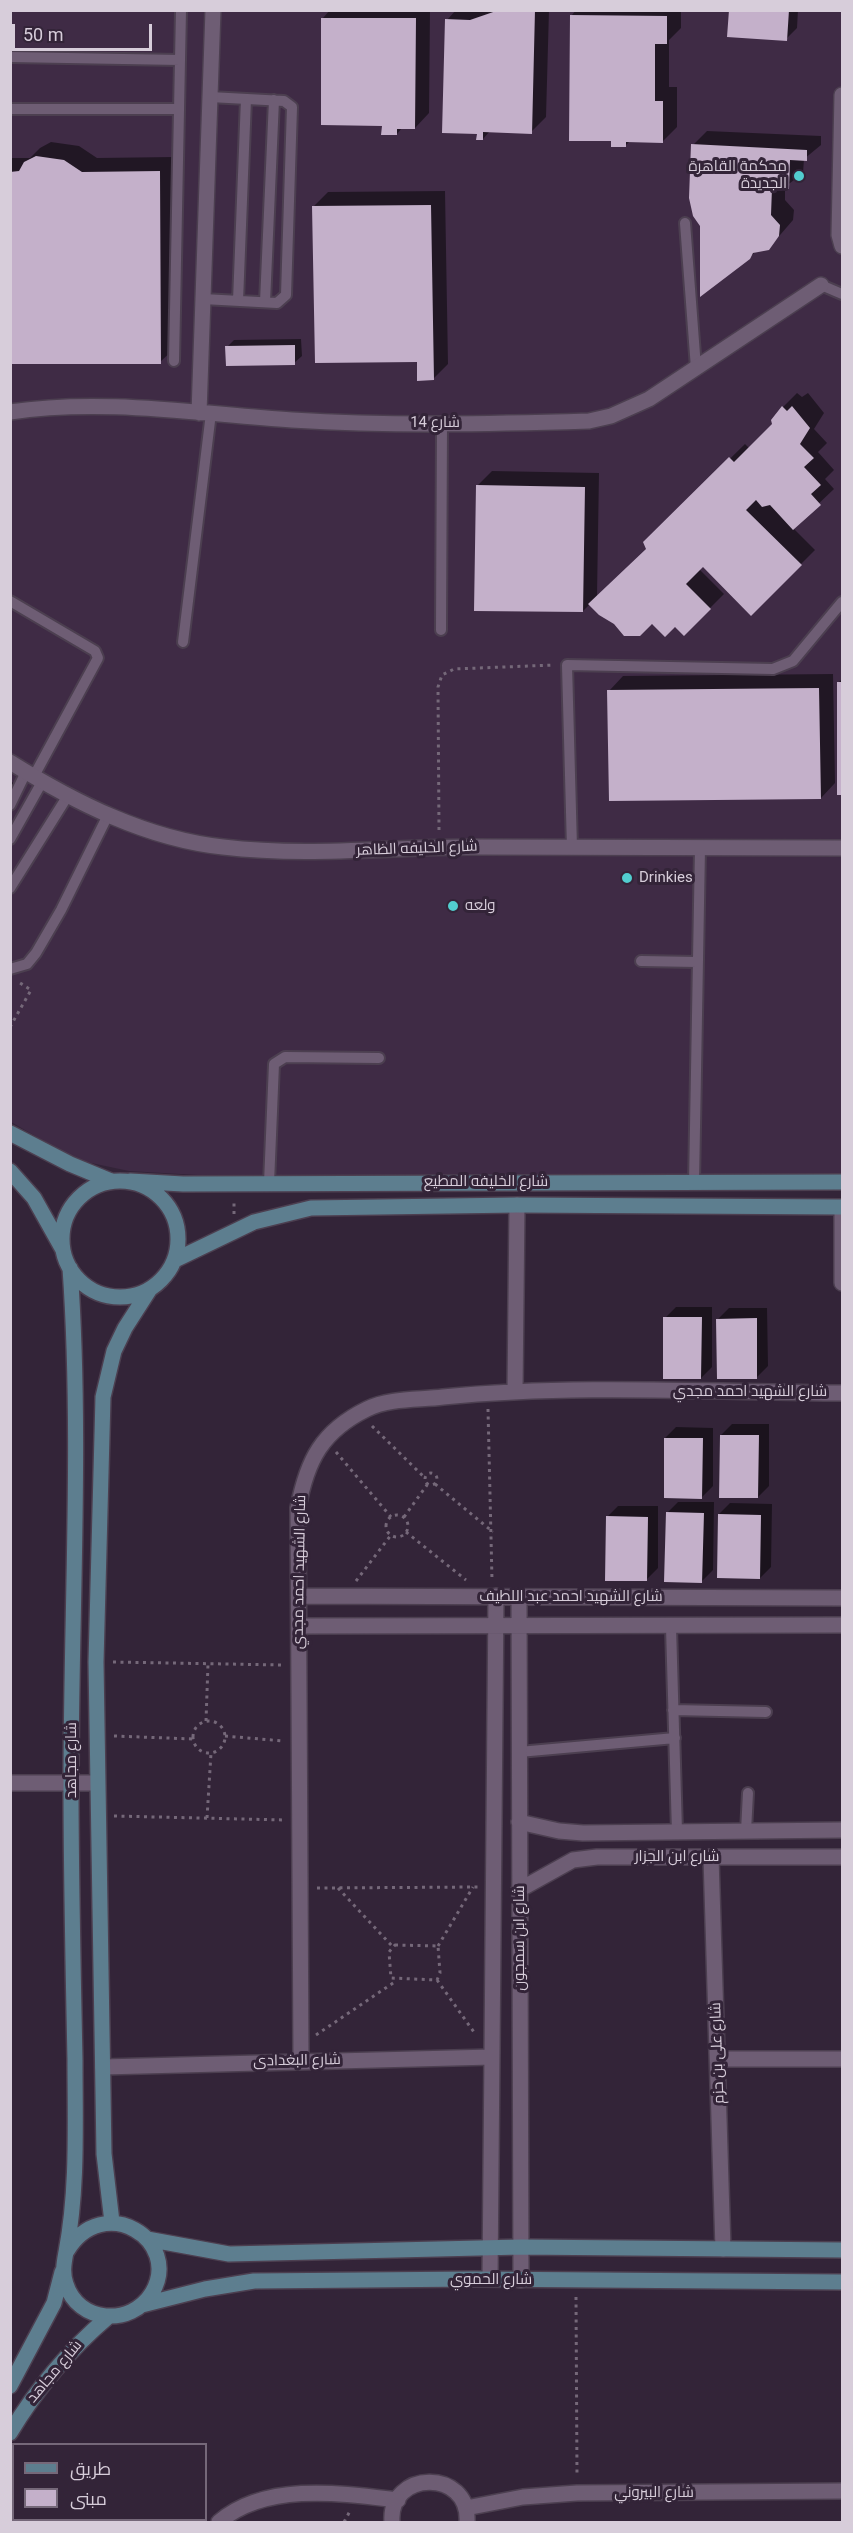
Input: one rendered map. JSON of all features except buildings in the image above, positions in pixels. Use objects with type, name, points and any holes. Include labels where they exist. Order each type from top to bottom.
[{"type":"street","points":[[206,413],[203,299],[213,10]]},
{"type":"street","points":[[843,95],[839,235],[843,246]]},
{"type":"street","name":"شارع 14","points":[[10,412],[66,406],[294,420],[442,424],[589,421],[611,416],[649,399],[820,285]]},
{"type":"street","name":"شارع الخليفه الظاهر","points":[[10,762],[67,797],[108,815],[172,837],[222,847],[336,852],[439,847],[843,848]]},
{"type":"street","points":[[10,1133],[70,1164],[111,1181]]},
{"type":"street","points":[[10,1171],[34,1198],[64,1250],[70,1268],[82,1282],[97,1292],[115,1296],[133,1295],[150,1289],[165,1276],[175,1260],[179,1239],[175,1219],[165,1201],[149,1188],[130,1181],[111,1181],[93,1187],[78,1198],[68,1214],[63,1232],[64,1250]]},
{"type":"street","name":"شارع الخليفه المطيع","points":[[130,1181],[234,1184],[843,1182]]},
{"type":"street","points":[[396,1182],[396,1206]]},
{"type":"street","points":[[515,1391],[517,1205]]},
{"type":"street","name":"شارع الخليفه المطيع","points":[[175,1260],[234,1231],[281,1213],[311,1208],[517,1205],[842,1207]]},
{"type":"street","points":[[842,1207],[843,1282]]},
{"type":"street","name":"شارع مجاهد","points":[[10,2386],[54,2303],[65,2259],[76,2165],[71,1783],[77,1389],[70,1268]]},
{"type":"street","name":"شارع مجاهد","points":[[112,2222],[105,2177],[96,1736],[103,1397],[114,1351],[125,1328],[150,1289]]},
{"type":"street","name":"شارع الشهيد احمد مجدي","points":[[301,2053],[298,1508],[302,1485],[324,1438],[359,1413],[370,1408],[393,1402],[488,1393],[515,1391],[843,1393]]},
{"type":"street","name":"شارع الشهيد احمد عبد اللطيف","points":[[299,1596],[843,1598]]},
{"type":"street","name":"شارع ابن سمجون","points":[[490,2279],[496,1628],[491,1596]]},
{"type":"street","name":"شارع ابن سمجون","points":[[519,1596],[521,2280]]},
{"type":"street","name":"شارع الشهيد احمد عبد اللطيف","points":[[299,1626],[519,1628],[843,1625]]},
{"type":"street","points":[[10,1783],[97,1783]]},
{"type":"street","name":"شارع ابن الجزار","points":[[519,1822],[567,1832],[843,1830]]},
{"type":"street","name":"شارع ابن الجزار","points":[[519,1890],[573,1860],[597,1857],[843,1857]]},
{"type":"street","name":"شارع على بن حزم","points":[[711,1857],[719,2059],[723,2249]]},
{"type":"street","name":"شارع البغدادى","points":[[103,2067],[301,2053],[492,2058]]},
{"type":"street","points":[[719,2059],[843,2059]]},
{"type":"street","points":[[112,2222],[126,2224],[147,2239],[156,2255],[158,2273],[153,2291],[142,2305],[132,2312],[108,2317],[90,2312],[75,2301],[66,2285],[65,2259],[74,2239],[85,2230],[98,2224],[112,2222]]},
{"type":"street","name":"شارع الحموي","points":[[147,2239],[229,2254],[521,2247],[843,2250]]},
{"type":"street","name":"شارع الحموي","points":[[142,2305],[205,2289],[254,2281],[490,2279],[843,2283]]},
{"type":"street","name":"شارع مجاهد","points":[[10,2433],[45,2379],[86,2336],[108,2317]]},
{"type":"street","points":[[392,2523],[398,2500],[404,2492],[420,2483],[439,2483],[455,2492],[467,2515]]},
{"type":"street","name":"شارع البيروني","points":[[467,2515],[523,2497],[577,2493],[843,2491]]},
{"type":"street","points":[[219,2523],[228,2515],[265,2500],[301,2493],[360,2495],[398,2500]]},
{"type":"lane","points":[[174,361],[181,10]]},
{"type":"lane","points":[[10,57],[180,60]]},
{"type":"lane","points":[[203,299],[277,303],[286,295],[292,107],[289,102],[274,100],[210,97]]},
{"type":"lane","points":[[238,301],[246,99]]},
{"type":"lane","points":[[265,302],[274,100]]},
{"type":"lane","points":[[10,109],[179,110]]},
{"type":"lane","points":[[685,223],[696,368]]},
{"type":"lane","points":[[820,285],[843,294]]},
{"type":"lane","points":[[183,642],[206,413]]},
{"type":"lane","points":[[441,630],[442,424]]},
{"type":"lane","points":[[10,601],[95,651],[98,658],[34,777],[10,839]]},
{"type":"lane","points":[[572,848],[567,664],[773,669],[793,661],[843,602]]},
{"type":"lane","points":[[10,805],[34,777]]},
{"type":"lane","points":[[10,888],[67,797]]},
{"type":"lane","points":[[12,969],[27,964],[36,953],[61,910],[108,815]]},
{"type":"lane","points":[[694,1183],[700,848]]},
{"type":"lane","points":[[641,961],[697,962]]},
{"type":"lane","points":[[269,1183],[274,1064],[285,1057],[379,1058]]},
{"type":"lane","points":[[672,1627],[677,1832]]},
{"type":"lane","points":[[673,1710],[766,1712]]},
{"type":"lane","points":[[519,1752],[675,1738]]},
{"type":"lane","points":[[746,1831],[748,1793]]},
{"type":"path","points":[[439,847],[438,687],[442,675],[454,669],[567,664]]},
{"type":"path","points":[[10,1027],[31,990],[13,978],[12,969]]},
{"type":"path","points":[[234,1184],[234,1231]]},
{"type":"path","points":[[488,1393],[493,1532],[491,1596]]},
{"type":"path","points":[[359,1413],[424,1477],[427,1485]]},
{"type":"path","points":[[324,1438],[391,1517],[404,1517]]},
{"type":"path","points":[[424,1477],[429,1472],[435,1474],[435,1484]]},
{"type":"path","points":[[404,1517],[427,1485],[435,1484],[493,1532]]},
{"type":"path","points":[[391,1517],[386,1528],[391,1535],[401,1536],[406,1532],[407,1524],[404,1517]]},
{"type":"path","points":[[406,1532],[491,1596]]},
{"type":"path","points":[[344,1596],[391,1535]]},
{"type":"path","points":[[96,1662],[299,1665]]},
{"type":"path","points":[[206,1721],[208,1664]]},
{"type":"path","points":[[206,1721],[221,1726],[225,1736],[223,1745],[212,1753],[207,1818]]},
{"type":"path","points":[[206,1721],[194,1729],[193,1739],[197,1748],[212,1753]]},
{"type":"path","points":[[96,1736],[193,1739]]},
{"type":"path","points":[[225,1736],[299,1743]]},
{"type":"path","points":[[98,1816],[300,1820]]},
{"type":"path","points":[[437,1980],[440,1973],[438,1946],[473,1887]]},
{"type":"path","points":[[300,1888],[493,1887]]},
{"type":"path","points":[[338,1888],[392,1946],[438,1946]]},
{"type":"path","points":[[392,1946],[388,1952],[390,1976],[397,1980],[437,1980]]},
{"type":"path","points":[[301,2053],[397,1980]]},
{"type":"path","points":[[437,1980],[492,2058]]},
{"type":"path","points":[[576,2281],[577,2493]]},
{"type":"shaded area","points":[[11,11],[842,11],[842,1174],[248,1178],[129,1171],[77,1160],[11,1122]]},
{"type":"place","name":"محكمة القاهرة الجديدة","points":[[799,176]]},
{"type":"place","name":"Drinkies","points":[[627,878]]},
{"type":"place","name":"ولعه","points":[[453,906]]}]
